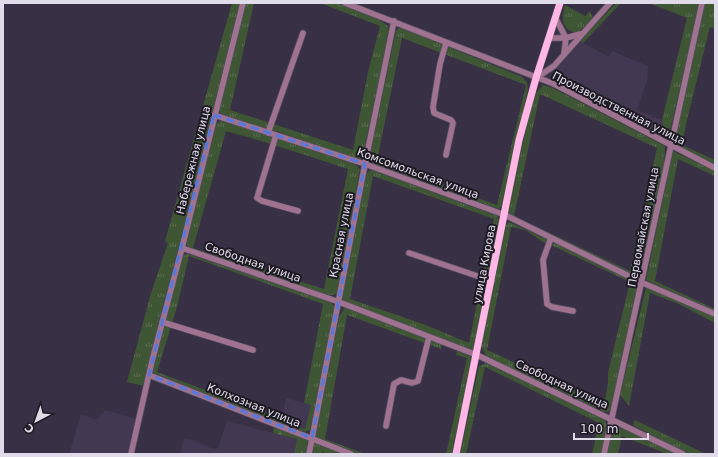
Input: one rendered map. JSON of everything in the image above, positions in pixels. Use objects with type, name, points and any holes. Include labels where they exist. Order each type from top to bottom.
[{"type":"main road","name":"улица Кирова","points":[[456,454],[520,140],[536,78],[560,3]]},
{"type":"street","name":"Набережная улица","points":[[131,454],[162,322],[243,3]]},
{"type":"street","name":"Производственная улица","points":[[345,3],[554,84],[715,168]]},
{"type":"street","points":[[536,78],[554,66],[580,34],[610,3]]},
{"type":"street","name":"Первомайская улица","points":[[604,454],[643,283],[670,145],[702,3]]},
{"type":"street","points":[[556,19],[566,38],[564,54]]},
{"type":"street","name":"Красная улица","points":[[309,454],[394,21]]},
{"type":"street","points":[[268,133],[303,33]]},
{"type":"street","points":[[549,38],[566,38],[580,34]]},
{"type":"street","points":[[446,43],[440,64],[433,107],[434,113],[451,120],[453,123],[446,155]]},
{"type":"street","points":[[542,61],[549,66],[554,66]]},
{"type":"street","name":"Комсомольская улица","points":[[214,115],[365,164],[505,216],[643,283],[715,314]]},
{"type":"street","points":[[276,135],[257,198],[262,201],[298,211]]},
{"type":"street","points":[[551,238],[543,260],[547,304],[552,307],[573,311]]},
{"type":"street","name":"Свободная улица","points":[[182,248],[339,302],[477,355],[684,454]]},
{"type":"street","points":[[409,253],[492,281]]},
{"type":"street","points":[[162,322],[253,350]]},
{"type":"street","points":[[386,426],[394,384],[401,380],[412,383],[418,381],[429,337]]},
{"type":"street","name":"Колхозная улица","points":[[149,375],[351,454]]},
{"type":"highlighted area","points":[[214,115],[365,164],[312,438],[149,375]]},
{"type":"shaded area","points":[[580,41],[609,57],[612,51],[648,66],[647,81],[637,110],[662,120],[663,125],[658,136],[553,79],[554,71]]},
{"type":"shaded area","points":[[286,398],[311,405],[305,429],[282,422]]},
{"type":"shaded area","points":[[105,410],[136,419],[128,454],[69,454],[81,414],[96,420]]},
{"type":"shaded area","points":[[227,421],[297,439],[294,454],[180,454],[184,438],[196,441],[213,449],[218,448]]},
{"type":"green space","points":[[232,3],[240,3],[214,110],[210,110],[185,205],[182,218],[186,220],[161,313],[144,386],[127,382],[151,293],[168,243],[165,241]]},
{"type":"green space","points":[[244,3],[254,3],[230,110],[353,150],[368,72],[380,26],[320,3],[337,3],[376,18],[388,26],[389,33],[362,159],[348,157],[277,131],[260,128],[224,116],[219,111],[219,102]]},
{"type":"green space","points":[[616,3],[621,3],[583,43],[580,41]]},
{"type":"green space","points":[[649,3],[698,3],[694,29],[669,135],[658,136],[663,125],[662,120],[687,18]]},
{"type":"green space","points":[[703,3],[715,3],[715,29],[710,27],[682,145],[715,160],[715,165],[686,151],[677,143],[675,138],[701,21]]},
{"type":"green space","points":[[565,5],[585,16],[590,11],[593,18],[578,33],[572,32],[565,27],[563,15]]},
{"type":"green space","points":[[400,27],[522,77],[527,82],[528,90],[502,206],[499,209],[375,166],[369,159],[396,31]],"holes":[[[402,38],[526,85],[497,205],[377,161]]]},
{"type":"green space","points":[[543,85],[553,88],[665,146],[664,163],[641,274],[639,277],[635,277],[508,214],[528,118],[536,93]],"holes":[[[540,94],[657,148],[630,271],[514,216]]]},
{"type":"green space","points":[[210,109],[214,110],[186,220],[182,218]]},
{"type":"green space","points":[[222,120],[356,165],[360,169],[337,294],[328,296],[192,250],[187,246],[186,241],[215,125]],"holes":[[[226,131],[348,169],[324,289],[193,248]]]},
{"type":"green space","points":[[673,151],[715,171],[715,176],[678,159],[655,281],[715,309],[715,312],[646,280]]},
{"type":"green space","points":[[373,170],[497,216],[500,222],[474,349],[469,350],[345,302],[342,298],[366,174]],"holes":[[[373,176],[494,219],[469,343],[423,324],[350,299]]]},
{"type":"green space","points":[[509,222],[546,239],[547,241],[546,244],[525,230],[511,227],[487,350],[604,404],[608,384],[608,372],[630,282],[551,245],[555,243],[636,282],[639,285],[611,411],[604,412],[487,357],[481,346],[506,225]]},
{"type":"green space","points":[[188,254],[330,302],[334,306],[310,430],[305,432],[271,421],[152,372],[183,255]],"holes":[[[189,256],[323,304],[304,403],[311,405],[305,429],[283,422],[283,419],[157,372],[177,307]]]},
{"type":"green space","points":[[646,288],[715,316],[715,323],[679,304],[650,293],[629,406],[620,395]]},
{"type":"green space","points":[[345,307],[442,345],[441,349],[347,315],[325,439],[365,454],[354,454],[315,438],[339,317]]},
{"type":"green space","points":[[457,351],[472,357],[452,454],[446,454],[467,358],[456,355]]},
{"type":"green space","points":[[487,363],[605,420],[608,428],[602,454],[592,454],[599,423],[485,367],[466,454],[460,454],[479,366]]},
{"type":"green space","points":[[635,420],[706,454],[689,454],[633,425]]},
{"type":"green space","points":[[274,427],[306,439],[308,442],[306,454],[294,454],[297,439],[273,433]]},
{"type":"green space","points":[[615,427],[625,429],[677,454],[667,454],[622,436],[618,454],[607,454],[612,432]]},
{"type":"green space","points":[[314,443],[346,454],[328,454],[322,452],[322,454],[313,454]]}]
